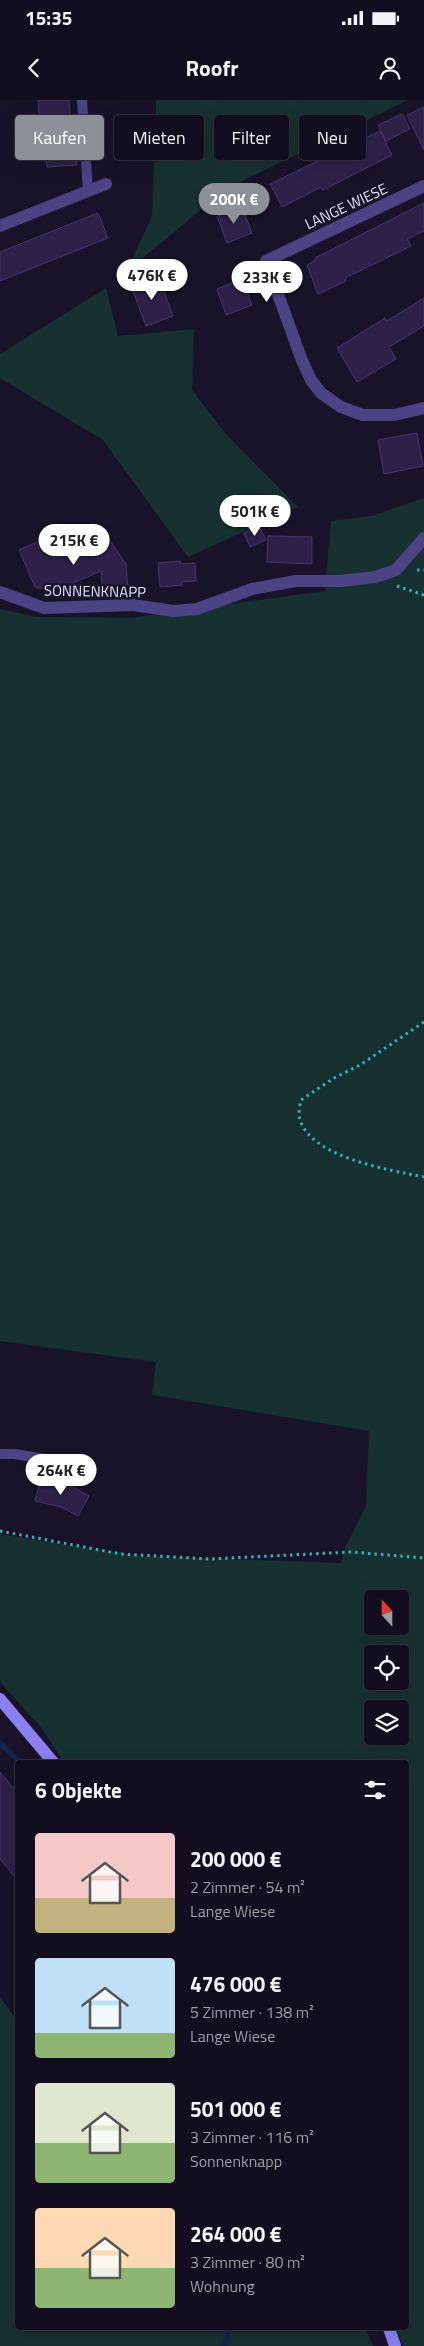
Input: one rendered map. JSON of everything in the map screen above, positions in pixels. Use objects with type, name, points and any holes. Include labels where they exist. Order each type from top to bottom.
[{"type":"street","points":[[0,226],[106,184]]},
{"type":"street","name":"LANGE WIESE","points":[[424,186],[266,261],[301,358],[311,380],[321,393],[340,407],[363,415],[394,415],[424,408]]},
{"type":"street","name":"SONNENKNAPP","points":[[0,592],[44,608],[133,605],[174,611],[197,609],[252,589],[296,581],[375,577],[396,570],[424,538]]},
{"type":"street","points":[[0,1699],[51,1760]]},
{"type":"street","points":[[389,2330],[395,2346]]},
{"type":"lane","points":[[82,100],[88,192]]},
{"type":"lane","points":[[0,1454],[14,1454],[65,1462]]},
{"type":"path","points":[[424,1022],[360,1065],[316,1089],[301,1100],[299,1114],[309,1136],[323,1147],[357,1161],[424,1177]]},
{"type":"path","points":[[0,1531],[24,1534],[121,1554],[210,1558],[351,1552],[424,1558]]},
{"type":"green space","points":[[156,100],[408,100],[366,121],[366,115],[299,115],[299,153],[289,158],[289,115],[214,115],[214,160],[285,160],[226,189],[126,272],[152,216],[154,160],[204,160],[204,115],[155,115]]},
{"type":"green space","points":[[106,288],[118,336],[194,329],[192,390],[225,433],[298,507],[188,557],[103,440],[0,378],[0,354]]},
{"type":"green space","points":[[424,498],[424,2346],[403,2346],[397,2330],[409,2330],[409,1760],[63,1760],[40,1726],[0,1682],[0,1534],[139,1556],[341,1563],[345,1548],[366,1506],[369,1431],[152,1395],[156,1362],[0,1341],[0,609],[36,617],[130,618],[325,591],[331,521],[372,516]]},
{"type":"green space","points":[[0,1997],[15,2018],[15,2330],[366,2330],[373,2346],[0,2346]]},
{"type":"building","points":[[38,100],[69,100],[70,115],[39,115]]},
{"type":"building","points":[[424,107],[424,150],[407,115]]},
{"type":"building","points":[[402,114],[410,129],[386,141],[378,125]]},
{"type":"building","points":[[380,131],[392,155],[323,190],[321,187],[282,207],[270,184],[320,160],[366,160],[366,138]]},
{"type":"building","points":[[47,160],[77,160],[77,165],[47,167]]},
{"type":"building","points":[[424,203],[424,231],[407,239],[411,246],[345,278],[346,281],[318,294],[307,265],[316,260],[315,258]]},
{"type":"building","points":[[242,207],[252,233],[227,243],[217,216]]},
{"type":"building","points":[[98,213],[108,238],[0,281],[0,252]]},
{"type":"building","points":[[158,276],[173,316],[146,326],[131,286]]},
{"type":"building","points":[[242,279],[252,305],[226,315],[217,289]]},
{"type":"building","points":[[424,298],[424,326],[389,347],[396,359],[357,382],[337,348],[385,318],[387,321]]},
{"type":"building","points":[[417,433],[423,466],[384,474],[378,440]]},
{"type":"building","points":[[259,526],[266,540],[250,547],[244,533]]},
{"type":"building","points":[[268,536],[312,537],[312,564],[267,562]]},
{"type":"building","points":[[45,538],[54,558],[92,539],[98,552],[111,542],[126,564],[128,588],[102,590],[101,571],[49,591],[35,587],[19,550]]},
{"type":"building","points":[[180,561],[181,564],[195,563],[196,581],[181,582],[182,585],[160,587],[158,563]]},
{"type":"building","points":[[41,1478],[69,1485],[89,1496],[78,1516],[61,1507],[35,1501]]},
{"type":"building","points":[[0,1772],[15,1790],[15,1877],[0,1859]]},
{"type":"waterway","points":[[0,1743],[18,1760]]},
{"type":"waterway","points":[[224,2346],[228,2330]]}]
